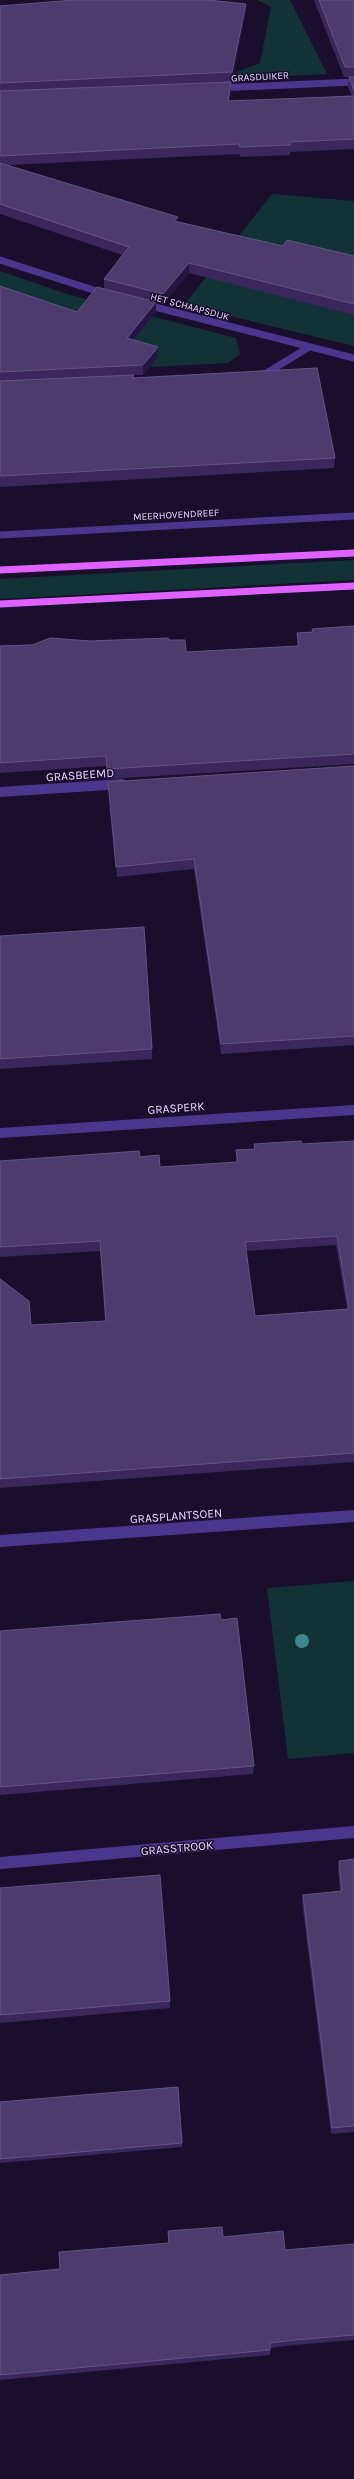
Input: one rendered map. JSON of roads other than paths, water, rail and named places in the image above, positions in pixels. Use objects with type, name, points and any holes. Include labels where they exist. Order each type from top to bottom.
[{"type":"main road","points":[[0,570],[354,553]]},
{"type":"main road","points":[[0,604],[354,586]]},
{"type":"street","name":"GRASDUIKER","points":[[212,88],[354,82]]},
{"type":"street","points":[[0,260],[112,296]]},
{"type":"street","name":"HET SCHAAPSDIJK","points":[[134,302],[354,358]]},
{"type":"street","points":[[250,375],[265,374],[309,347]]},
{"type":"street","name":"MEERHOVENDREEF","points":[[0,535],[354,516]]},
{"type":"street","name":"GRASBEEMD","points":[[0,792],[129,784]]},
{"type":"street","name":"GRASPERK","points":[[0,1133],[354,1110]]},
{"type":"street","name":"GRASPLANTSOEN","points":[[0,1541],[354,1516]]},
{"type":"street","name":"GRASSTROOK","points":[[0,1863],[354,1832]]}]
